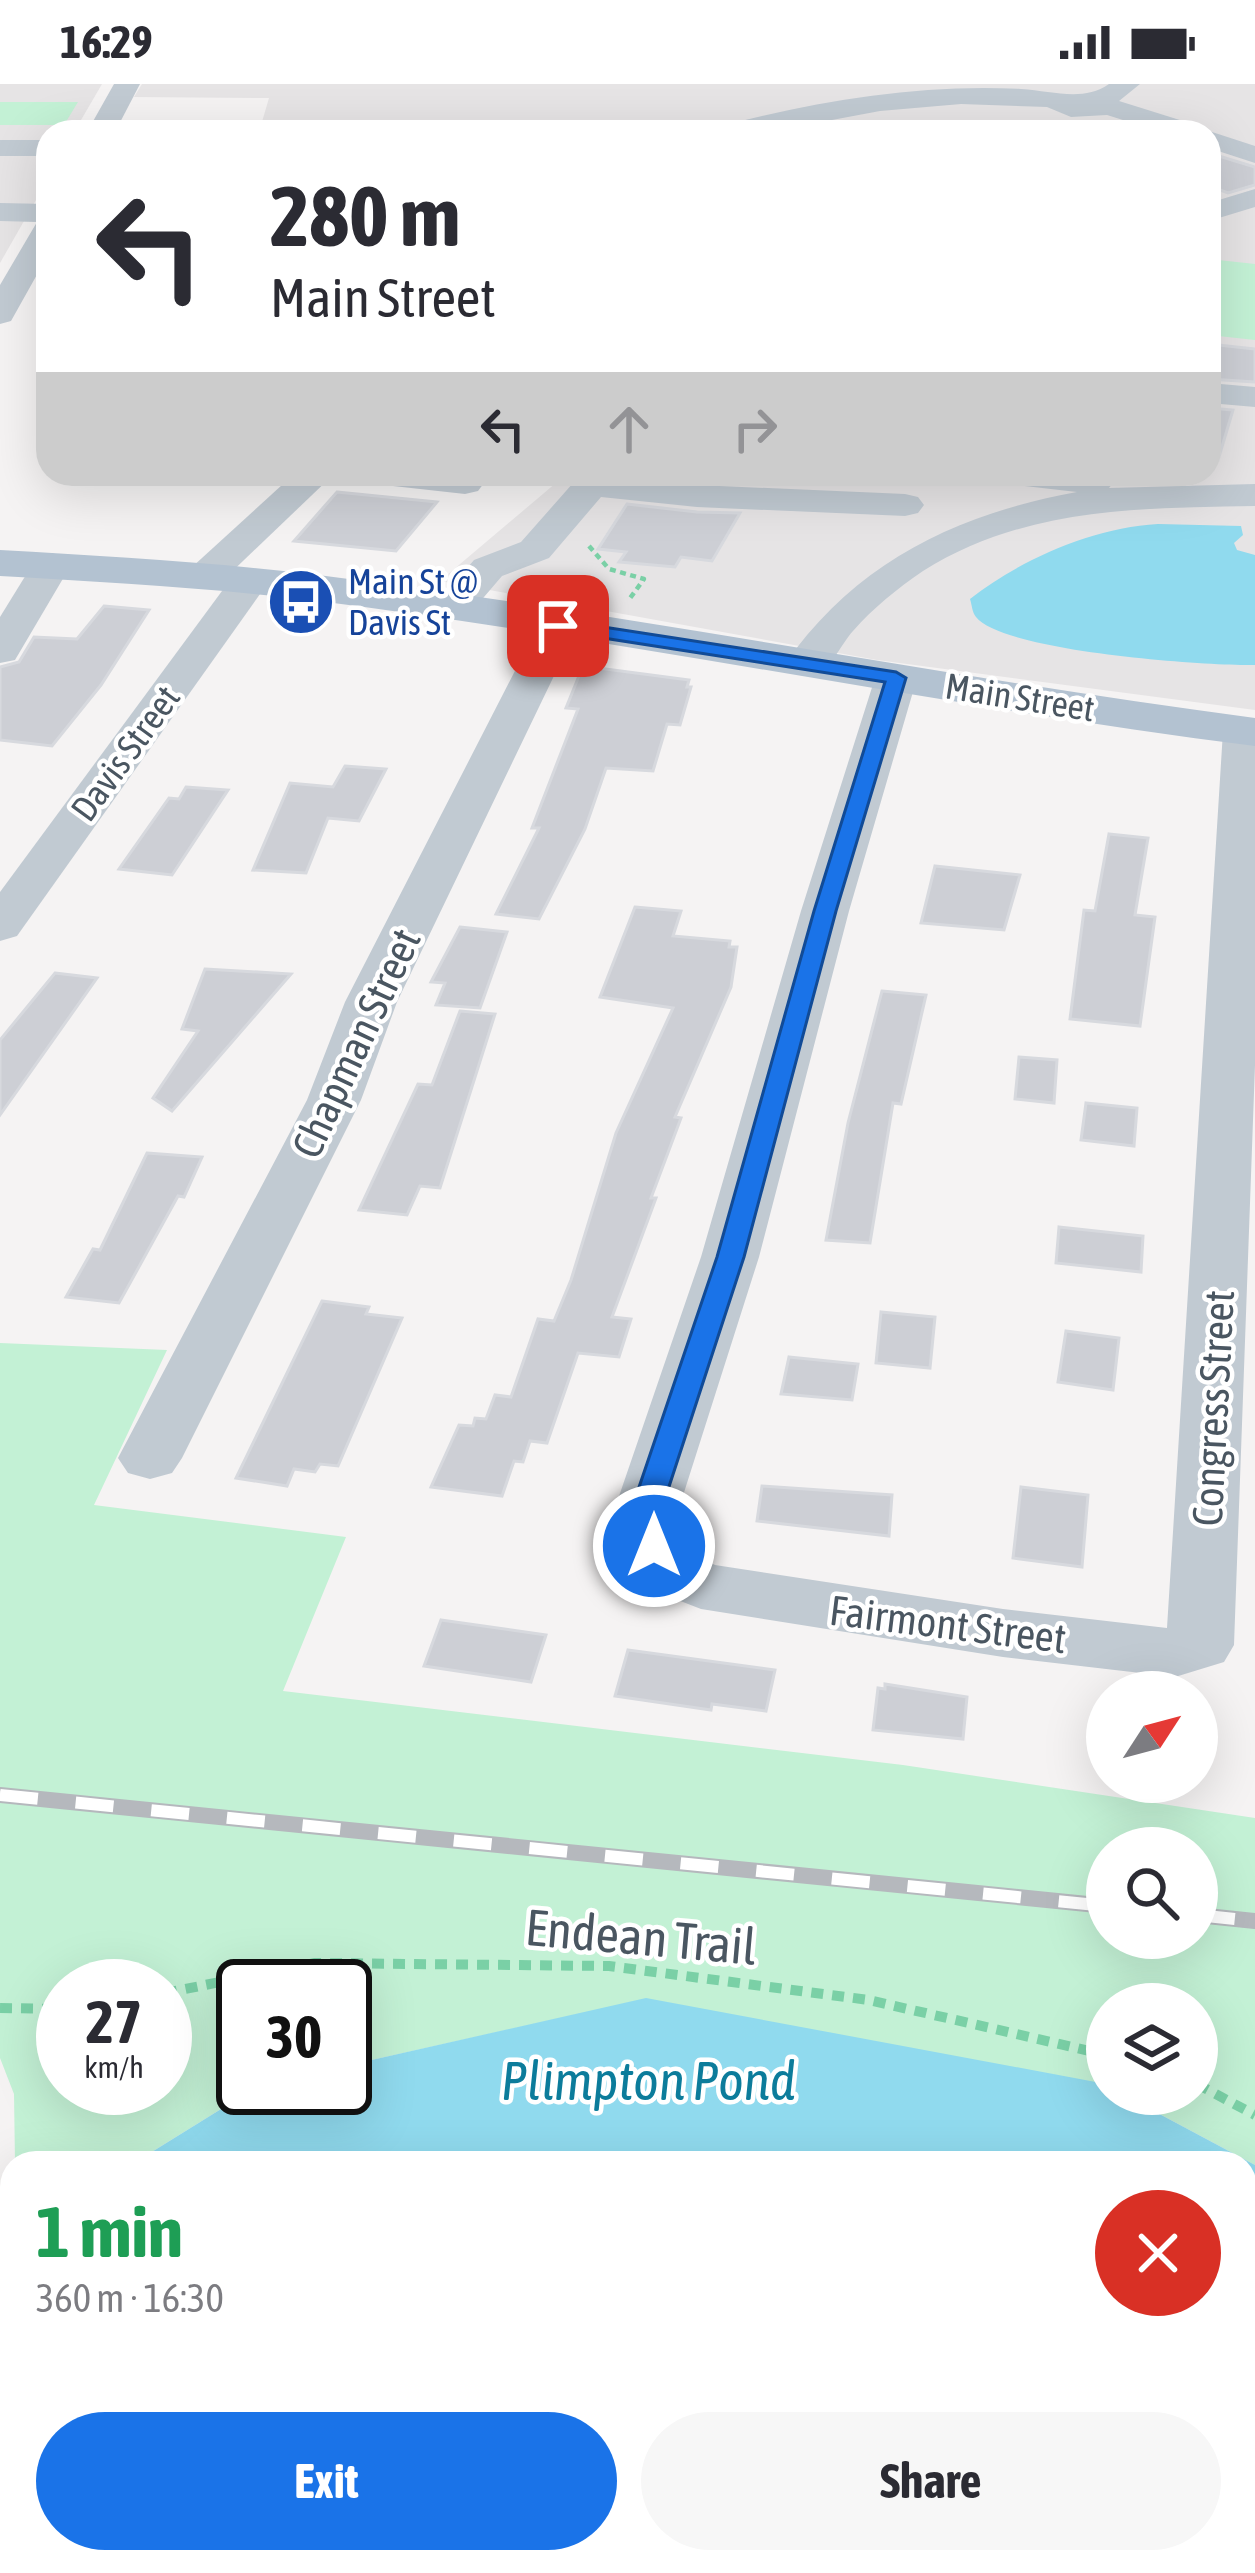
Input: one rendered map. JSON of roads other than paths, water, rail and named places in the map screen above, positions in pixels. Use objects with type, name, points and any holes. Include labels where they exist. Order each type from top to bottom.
[{"type":"main road","name":"Main Street","points":[[0,563],[27,588],[228,578],[1250,731]]},
{"type":"street","points":[[108,120],[127,84]]},
{"type":"street","points":[[1020,120],[1096,105],[1127,84]]},
{"type":"street","points":[[787,120],[947,93],[1026,95],[1096,105],[1148,120]]},
{"type":"street","points":[[1221,143],[1255,155]]},
{"type":"street","points":[[0,148],[36,148]]},
{"type":"street","points":[[0,165],[36,165]]},
{"type":"street","points":[[1221,208],[1255,198]]},
{"type":"street","points":[[0,212],[36,213]]},
{"type":"street","points":[[0,314],[21,255]]},
{"type":"street","points":[[1221,364],[1255,368]]},
{"type":"street","points":[[1221,394],[1255,398]]},
{"type":"street","name":"Davis Street","points":[[0,926],[228,578],[306,486]]},
{"type":"street","points":[[452,609],[488,568],[535,550],[590,486]]},
{"type":"street","points":[[638,486],[698,496],[916,490],[925,521],[962,534]]},
{"type":"street","points":[[1101,486],[1126,497]]},
{"type":"street","points":[[806,664],[839,618],[864,595],[962,534],[1009,518],[1126,497],[1255,495]]},
{"type":"street","points":[[0,651],[27,588]]},
{"type":"street","name":"Chapman Street","points":[[149,1458],[334,1100],[371,1002],[558,626]]},
{"type":"street","name":"Fairmont Street","points":[[896,678],[825,911],[730,1257],[648,1505],[654,1546],[676,1574],[701,1586],[1003,1633],[1175,1653],[1194,1650]]},
{"type":"street","name":"Congress Street","points":[[1194,1650],[1202,1635],[1232,909],[1250,731]]},
{"type":"water","points":[[1158,524],[1241,526],[1243,535],[1234,543],[1237,550],[1255,555],[1255,665],[1064,648],[994,629],[975,615],[970,599],[1035,559],[1083,539]]},
{"type":"water","name":"Plimpton Pond","points":[[646,1998],[1086,2080],[1086,2115],[1161,2115],[1229,2151],[153,2151],[216,2112],[372,2115],[372,2060]]},
{"type":"railway","points":[[25,1798],[0,1795],[1086,1904]]},
{"type":"railway","points":[[1218,1917],[1255,1921]]},
{"type":"place","name":"Main St @ Davis St","points":[[301,602]]}]
